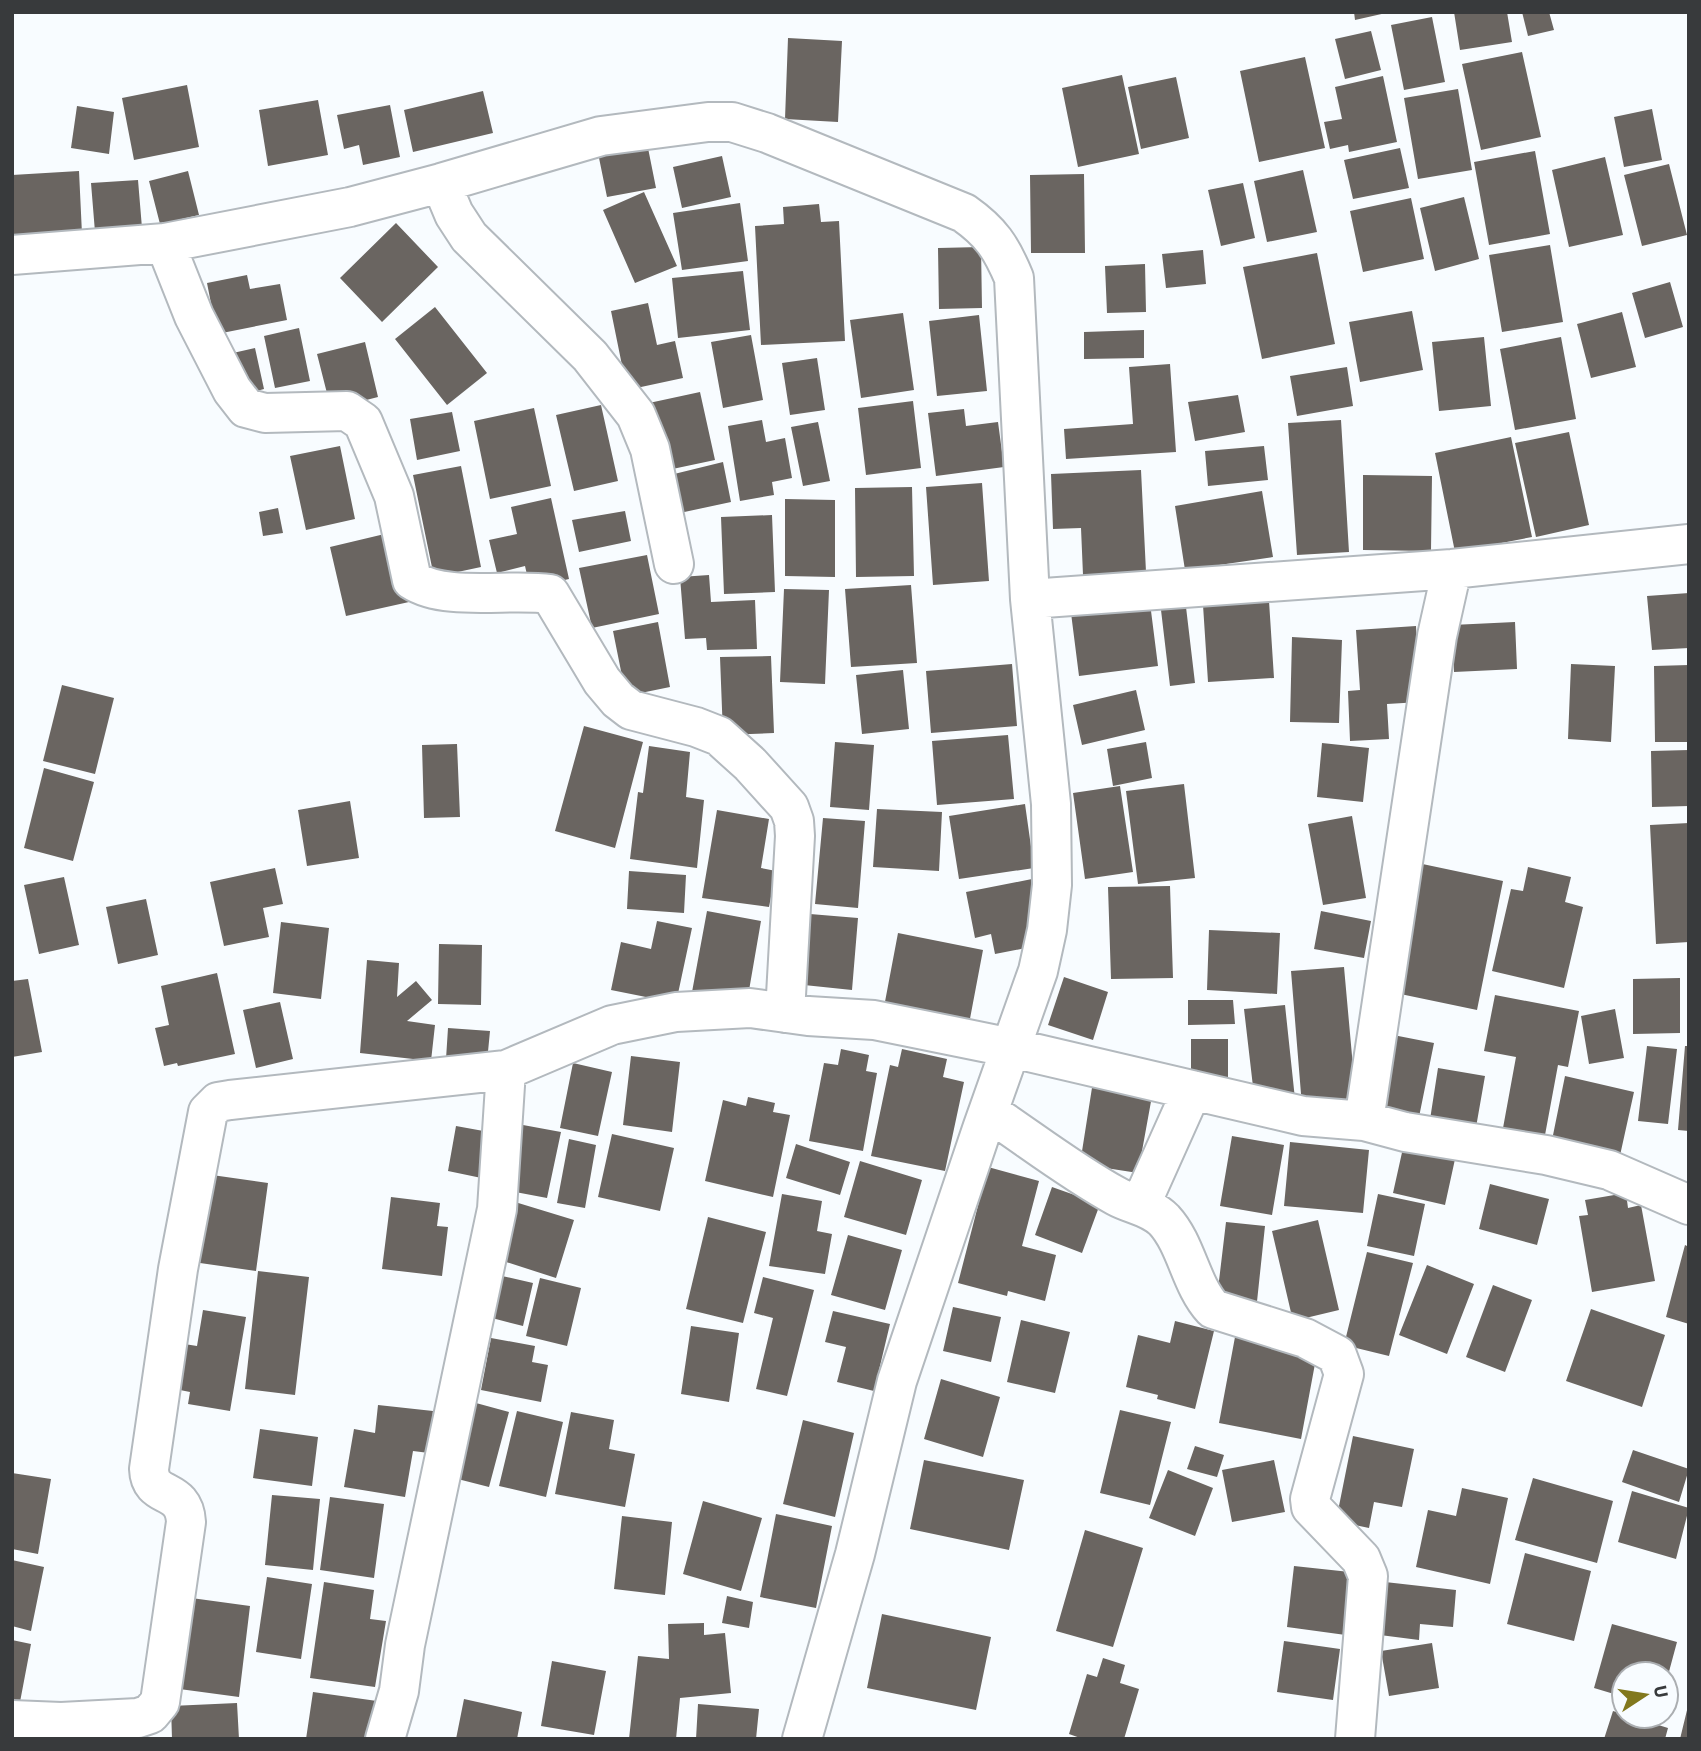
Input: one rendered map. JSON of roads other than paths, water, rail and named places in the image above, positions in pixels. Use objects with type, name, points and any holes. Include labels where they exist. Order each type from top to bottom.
[{"type":"street","points":[[12,255],[165,243],[350,207],[601,136],[708,121],[732,122],[767,133],[964,213],[985,228],[1003,251],[1014,278],[1031,599],[1051,804],[1052,885],[1047,930],[1038,971],[897,1381],[855,1554],[802,1739]]},
{"type":"street","points":[[441,183],[454,214],[469,237],[590,356],[636,415],[650,449],[674,564]]},
{"type":"street","points":[[165,243],[194,316],[232,390],[246,408],[265,413],[347,411],[363,422],[394,496],[412,580],[421,586],[464,592],[550,594],[602,681],[618,700],[631,710],[696,727],[719,736],[750,764],[789,807],[794,821],[794,836],[785,1013]]},
{"type":"street","points":[[1031,599],[1452,569],[1689,544]]},
{"type":"street","points":[[1364,1121],[1437,636],[1452,569]]},
{"type":"street","points":[[12,1720],[61,1722],[138,1718],[150,1714],[160,1702],[186,1511],[181,1502],[155,1487],[149,1478],[149,1469],[178,1269],[208,1112],[218,1102],[506,1070],[612,1026],[663,1014],[750,1008],[874,1020],[1012,1048],[1303,1116],[1364,1121],[1405,1132],[1546,1155],[1609,1170],[1689,1205]]},
{"type":"street","points":[[385,1739],[399,1691],[408,1632],[497,1209],[506,1070]]},
{"type":"street","points":[[1140,1206],[1192,1090]]},
{"type":"street","points":[[989,1112],[1117,1197],[1157,1214],[1173,1231],[1204,1299],[1213,1309],[1305,1338],[1337,1355],[1344,1374],[1310,1499],[1311,1507],[1361,1559],[1368,1576],[1355,1739]]}]
